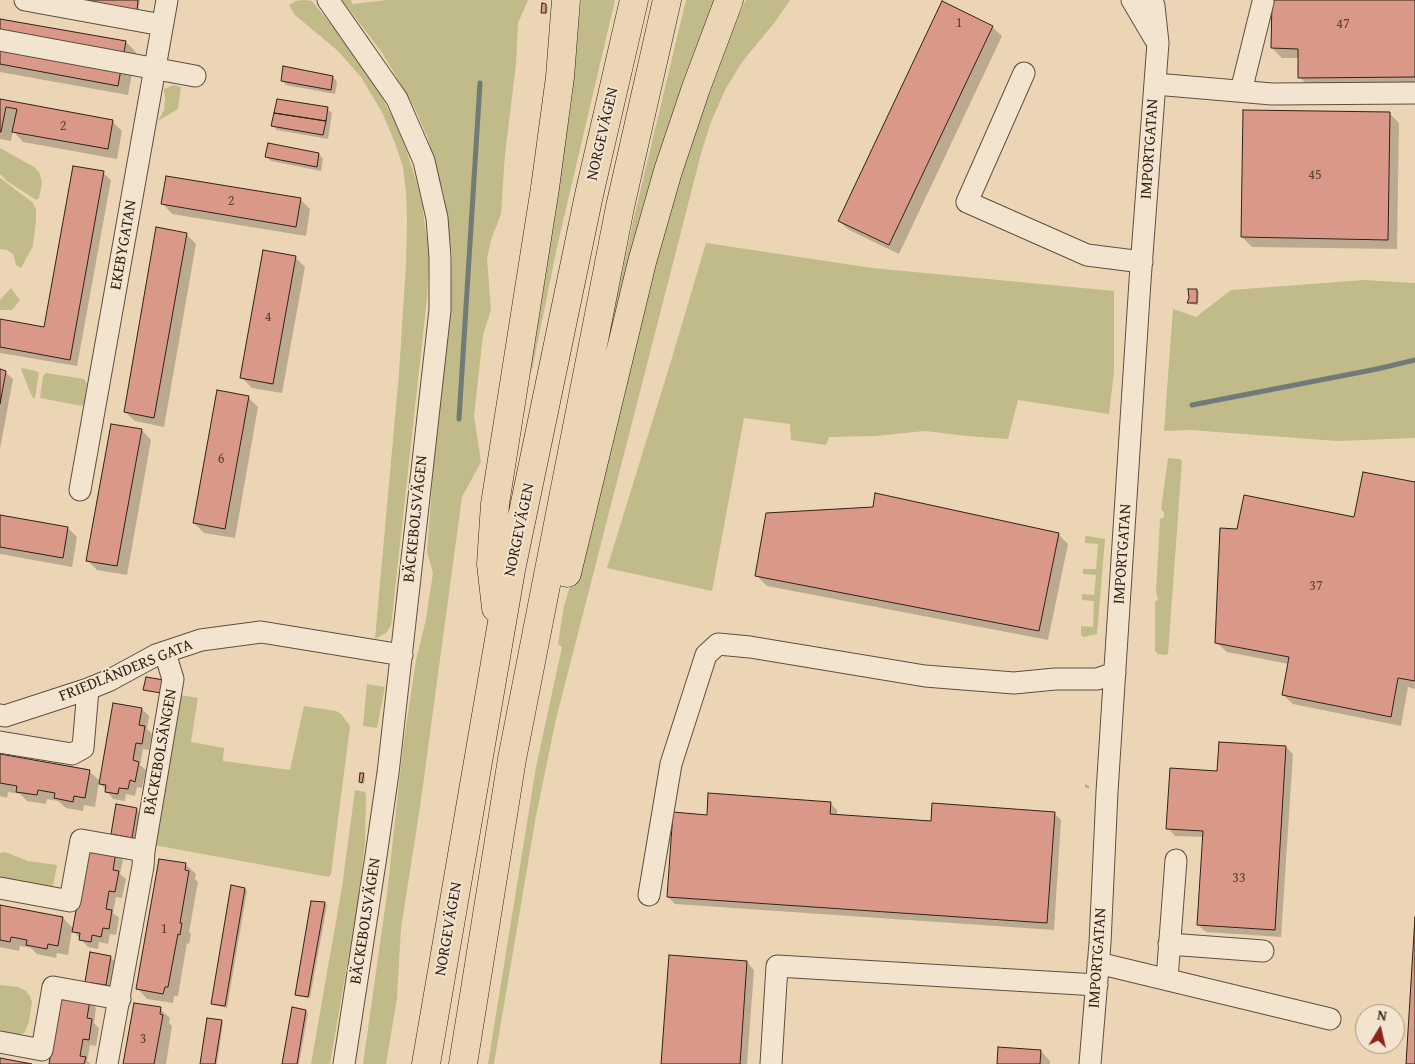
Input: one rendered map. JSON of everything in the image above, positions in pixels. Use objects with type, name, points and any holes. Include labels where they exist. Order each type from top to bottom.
[{"type":"highway","points":[[500,634],[491,564],[495,504],[545,188],[560,77],[566,0]]},
{"type":"highway","name":"NORGEVÄGEN","points":[[426,1064],[511,570],[589,195],[634,0]]},
{"type":"highway","name":"NORGEVÄGEN","points":[[463,1064],[512,760],[620,207],[667,0]]},
{"type":"highway","points":[[512,760],[546,660],[640,271],[663,189],[696,88],[728,7]]},
{"type":"street","points":[[25,0],[162,25]]},
{"type":"street","name":"EKEBYGATAN","points":[[80,490],[167,0]]},
{"type":"street","name":"BÄCKEBOLSVÄGEN","points":[[328,0],[397,99],[424,161],[437,218],[440,257],[440,310],[402,655],[376,856],[344,1064]]},
{"type":"street","points":[[1132,0],[1158,43]]},
{"type":"street","name":"IMPORTGATAN","points":[[1090,1064],[1097,985],[1115,672],[1158,43],[1152,0]]},
{"type":"street","name":"IMPORTGATAN","points":[[1158,43],[1166,21],[1162,0]]},
{"type":"street","points":[[1241,91],[1251,57],[1263,2]]},
{"type":"street","points":[[0,40],[195,76]]},
{"type":"street","points":[[1024,73],[967,202],[1087,255],[1142,262]]},
{"type":"street","points":[[1155,84],[1272,94],[1415,93]]},
{"type":"street","name":"FRIEDLÄNDERS GATA","points":[[0,716],[88,689],[110,680],[156,655],[201,640],[261,632],[402,655]]},
{"type":"street","points":[[649,896],[671,764],[706,655],[718,644],[750,647],[925,676],[1014,684],[1055,679],[1097,679],[1115,672]]},
{"type":"street","name":"BÄCKEBOLSÄNGEN","points":[[107,1064],[143,866],[173,680],[165,653]]},
{"type":"street","points":[[0,742],[72,754],[84,748],[88,689]]},
{"type":"street","points":[[0,888],[70,901],[81,840],[144,851]]},
{"type":"street","points":[[1167,979],[1176,860]]},
{"type":"street","points":[[1169,944],[1263,951]]},
{"type":"street","points":[[1098,963],[1330,1019]]},
{"type":"street","points":[[771,1064],[777,966],[1097,985]]},
{"type":"street","points":[[0,1042],[42,1050],[53,987],[120,999]]},
{"type":"shaded area","points":[[342,0],[351,0],[352,4],[388,0],[528,0],[518,23],[516,64],[505,154],[501,214],[491,240],[487,258],[491,310],[483,335],[474,416],[481,462],[462,497],[420,807],[401,928],[397,998],[386,1064],[363,1064],[387,894],[403,747],[416,660],[426,619],[433,573],[427,552],[436,433],[450,306],[452,255],[444,195],[427,136],[415,109],[383,54]]},
{"type":"shaded area","points":[[581,0],[615,0],[557,247],[532,370],[530,372],[572,99]]},
{"type":"shaded area","points":[[686,0],[718,0],[702,33],[662,155],[597,389],[634,217]]},
{"type":"shaded area","points":[[746,0],[790,0],[775,22],[742,62],[725,90],[711,122],[702,150],[556,719],[536,816],[494,1064],[488,1064],[536,767],[562,647],[558,644],[564,606],[580,554],[666,222],[728,36]]},
{"type":"shaded area","points":[[296,1],[312,1],[354,53],[374,83],[394,120],[416,180],[422,204],[429,254],[427,298],[391,626],[386,633],[375,639],[399,373],[406,264],[406,192],[403,167],[382,112],[361,77],[338,51],[295,15],[289,5]]},
{"type":"shaded area","points":[[174,85],[181,87],[178,109],[158,121],[164,110],[164,89]]},
{"type":"shaded area","points":[[0,148],[34,167],[39,172],[42,182],[39,198],[36,200],[7,181],[0,174]]},
{"type":"shaded area","points":[[0,178],[32,202],[36,209],[33,246],[21,268],[16,265],[13,254],[7,250],[0,249]]},
{"type":"shaded area","points":[[706,243],[872,268],[1114,291],[1114,372],[1109,414],[1018,400],[1008,439],[925,431],[875,436],[829,437],[826,445],[791,440],[790,424],[744,418],[712,591],[607,568]]},
{"type":"shaded area","points":[[1364,280],[1415,283],[1415,438],[1337,441],[1190,430],[1164,431],[1173,309],[1196,317],[1231,290]]},
{"type":"shaded area","points":[[11,288],[20,300],[12,310],[0,310],[0,300]]},
{"type":"shaded area","points":[[22,368],[39,373],[35,398],[33,398],[30,392]]},
{"type":"shaded area","points":[[46,373],[84,379],[87,384],[84,404],[82,406],[40,398],[43,376]]},
{"type":"shaded area","points":[[1168,458],[1180,459],[1182,461],[1168,654],[1165,655],[1158,654],[1155,651],[1155,602],[1158,599],[1156,592],[1160,519],[1164,517],[1164,512],[1161,509]]},
{"type":"shaded area","points":[[1085,537],[1105,539],[1097,634],[1084,637],[1081,635],[1081,626],[1093,627],[1094,601],[1082,600],[1082,594],[1094,595],[1096,575],[1083,574],[1083,569],[1096,569],[1098,544],[1085,543]]},
{"type":"shaded area","points":[[367,684],[385,687],[377,728],[363,726]]},
{"type":"shaded area","points":[[174,694],[198,698],[191,742],[224,748],[223,761],[290,770],[304,706],[336,711],[341,714],[350,726],[331,874],[329,877],[148,844]]},
{"type":"shaded area","points":[[355,790],[365,792],[366,795],[365,842],[359,895],[330,1064],[311,1064],[342,887]]},
{"type":"shaded area","points":[[5,852],[28,861],[57,865],[53,886],[51,888],[0,885],[0,853]]},
{"type":"shaded area","points":[[0,985],[18,987],[25,990],[30,996],[32,1002],[29,1021],[25,1032],[19,1036],[0,1038]]},
{"type":"building","points":[[78,0],[138,0],[137,11]]},
{"type":"building","points":[[1272,0],[1415,0],[1415,77],[1298,78],[1298,49],[1271,48]]},
{"type":"building","points":[[942,1],[993,26],[889,245],[838,221]]},
{"type":"building","points":[[542,3],[546,4],[546,13],[541,13]]},
{"type":"building","points":[[0,19],[126,41],[118,86],[0,64]]},
{"type":"building","points":[[283,66],[333,76],[331,90],[281,81]]},
{"type":"building","points":[[0,99],[113,120],[108,149],[12,132],[17,109],[6,107],[0,132]]},
{"type":"building","points":[[277,99],[328,107],[326,121],[274,113]]},
{"type":"building","points":[[1243,110],[1390,112],[1388,240],[1241,237]]},
{"type":"building","points":[[274,113],[326,121],[323,135],[271,126]]},
{"type":"building","points":[[268,143],[319,153],[317,167],[265,157]]},
{"type":"building","points":[[73,166],[104,171],[70,360],[0,347],[0,319],[44,327]]},
{"type":"building","points":[[166,176],[301,198],[296,227],[161,204]]},
{"type":"building","points":[[156,227],[187,233],[154,418],[124,412]]},
{"type":"building","points":[[263,250],[296,256],[273,384],[240,378]]},
{"type":"building","points":[[1188,289],[1197,289],[1197,303],[1187,303],[1189,298]]},
{"type":"building","points":[[0,369],[6,371],[0,404]]},
{"type":"building","points":[[217,390],[249,396],[225,529],[193,523]]},
{"type":"building","points":[[111,424],[142,429],[117,566],[86,561]]},
{"type":"building","points":[[1363,472],[1415,482],[1415,681],[1398,678],[1391,717],[1282,695],[1289,657],[1215,643],[1220,528],[1237,529],[1244,495],[1354,517]]},
{"type":"building","points":[[875,493],[1059,533],[1039,631],[755,576],[766,513],[873,507]]},
{"type":"building","points":[[0,515],[68,527],[63,558],[0,547]]},
{"type":"building","points":[[146,677],[164,680],[161,693],[143,690]]},
{"type":"building","points":[[113,703],[142,708],[139,725],[145,726],[142,744],[136,743],[133,760],[139,762],[135,782],[130,780],[128,789],[119,788],[118,794],[105,792],[106,785],[99,784]]},
{"type":"building","points":[[1219,742],[1286,746],[1275,930],[1197,925],[1203,831],[1166,829],[1170,768],[1217,771]]},
{"type":"building","points":[[0,754],[90,770],[85,798],[74,796],[73,802],[54,798],[55,793],[38,790],[37,795],[16,792],[17,786],[0,783]]},
{"type":"building","points":[[360,773],[364,773],[362,783],[359,782]]},
{"type":"building","points":[[708,793],[831,802],[830,814],[931,821],[932,803],[1055,812],[1047,923],[667,897],[673,812],[707,815]]},
{"type":"building","points":[[116,804],[137,808],[132,838],[111,834]]},
{"type":"building","points":[[88,847],[116,852],[113,870],[119,871],[115,892],[109,891],[106,909],[112,910],[109,929],[103,928],[101,937],[92,935],[91,942],[79,940],[80,933],[72,932]]},
{"type":"building","points":[[159,859],[186,863],[185,870],[189,871],[180,923],[182,923],[180,935],[178,934],[168,987],[165,987],[163,994],[136,989]]},
{"type":"building","points":[[231,885],[245,888],[225,1006],[211,1004]]},
{"type":"building","points":[[311,901],[325,902],[308,997],[295,995]]},
{"type":"building","points":[[0,905],[63,917],[58,946],[48,944],[47,949],[26,945],[27,940],[11,937],[10,942],[0,940]]},
{"type":"building","points":[[1415,917],[1415,1064],[1406,1064]]},
{"type":"building","points":[[90,952],[111,956],[106,985],[85,982]]},
{"type":"building","points":[[669,955],[747,961],[740,1064],[661,1064]]},
{"type":"building","points":[[61,995],[90,1000],[87,1018],[92,1019],[89,1040],[83,1039],[80,1056],[86,1057],[84,1064],[49,1064]]},
{"type":"building","points":[[134,1003],[161,1007],[160,1014],[163,1015],[154,1064],[123,1064]]},
{"type":"building","points":[[292,1007],[306,1010],[297,1064],[282,1064]]},
{"type":"building","points":[[207,1018],[222,1020],[215,1064],[200,1064]]},
{"type":"building","points":[[998,1047],[1041,1050],[1040,1064],[997,1064]]},
{"type":"building","points":[[0,1058],[32,1064],[0,1064]]},
{"type":"waterway","points":[[459,419],[480,83]]},
{"type":"waterway","points":[[1192,405],[1415,360]]}]
